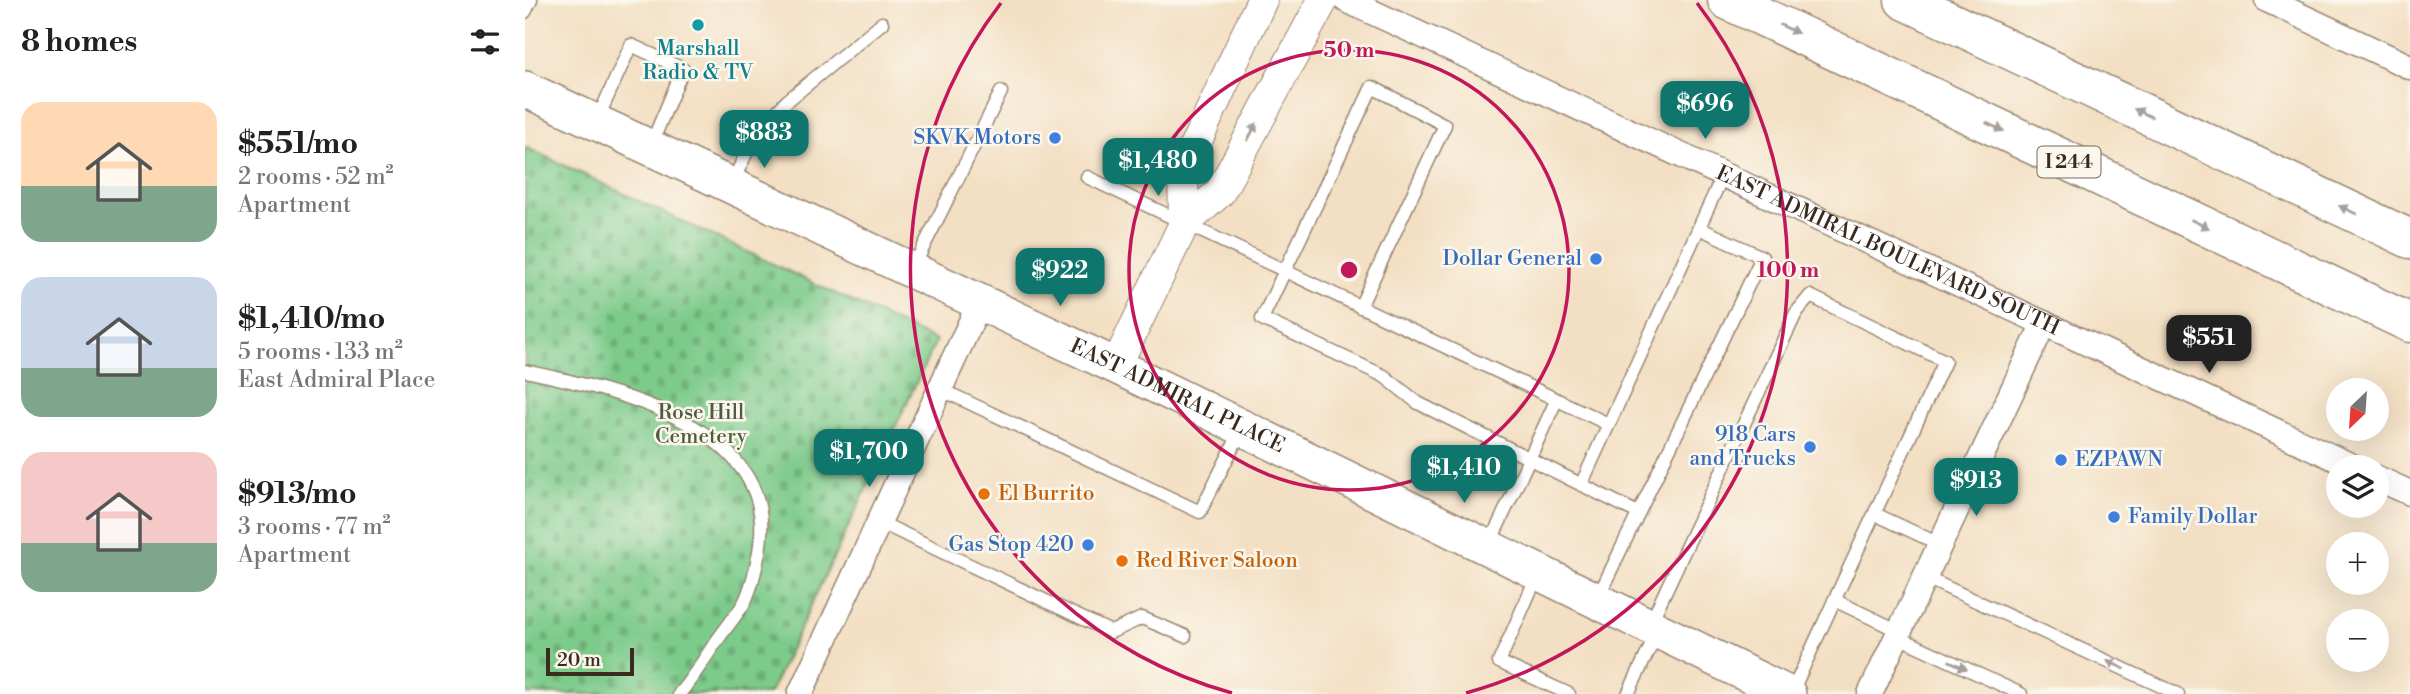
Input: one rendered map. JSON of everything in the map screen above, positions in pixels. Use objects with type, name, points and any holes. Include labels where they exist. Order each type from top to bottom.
[{"type":"highway","name":"I 244","points":[[1727,0],[2410,323]]},
{"type":"highway","points":[[1904,0],[2410,239]]},
{"type":"main road","name":"EAST ADMIRAL PLACE","points":[[525,89],[1116,366],[1789,694]]},
{"type":"street","points":[[1184,224],[1183,171],[1262,0]]},
{"type":"street","points":[[1116,366],[1184,224],[1220,192],[1323,0]]},
{"type":"street","name":"EAST ADMIRAL BOULEVARD SOUTH","points":[[1346,0],[2328,455]]},
{"type":"street","points":[[2267,0],[2410,67]]},
{"type":"street","points":[[800,694],[980,302]]},
{"type":"street","points":[[1870,694],[2044,323]]},
{"type":"street","points":[[2389,483],[2410,493]]},
{"type":"lane","points":[[525,12],[531,0]]},
{"type":"lane","points":[[731,185],[755,135],[787,101],[882,23]]},
{"type":"lane","points":[[596,122],[631,46],[673,64],[683,69],[650,147]]},
{"type":"lane","points":[[1360,307],[1445,125],[1372,87],[1262,319],[1384,376],[1418,403],[1639,513]]},
{"type":"lane","points":[[912,270],[1001,92]]},
{"type":"lane","points":[[1581,485],[1723,175]]},
{"type":"lane","points":[[1087,177],[1608,424]]},
{"type":"lane","points":[[1596,601],[1762,257],[1699,228]]},
{"type":"lane","points":[[1628,694],[1654,628],[1796,313],[1810,296],[1945,361],[1789,694]]},
{"type":"lane","points":[[525,371],[580,382],[634,399],[673,416],[708,435],[731,455],[749,479],[760,505],[762,537],[756,569],[745,601],[679,694]]},
{"type":"lane","points":[[940,389],[1201,512],[1242,427]]},
{"type":"lane","points":[[1488,547],[1556,401]]},
{"type":"lane","points":[[1875,514],[1939,544]]},
{"type":"lane","points":[[879,522],[1111,632],[1142,618],[1185,636]]},
{"type":"lane","points":[[1539,572],[1499,662],[1569,694]]},
{"type":"lane","points":[[1924,577],[2178,694]]},
{"type":"lane","points":[[1834,600],[2021,694]]},
{"type":"green space","name":"Rose Hill Cemetery","points":[[525,147],[936,341],[769,694],[525,694]]},
{"type":"place","name":"Marshall Radio & TV","points":[[698,25]]},
{"type":"place","name":"SKVK Motors","points":[[1055,138]]},
{"type":"place","name":"Dollar General","points":[[1596,259]]},
{"type":"place","name":"918 Cars and Trucks","points":[[1810,447]]},
{"type":"place","name":"EZPAWN","points":[[2061,460]]},
{"type":"place","name":"El Burrito","points":[[984,494]]},
{"type":"place","name":"Family Dollar","points":[[2114,517]]},
{"type":"place","name":"Gas Stop 420","points":[[1088,545]]},
{"type":"place","name":"Red River Saloon","points":[[1122,561]]}]
